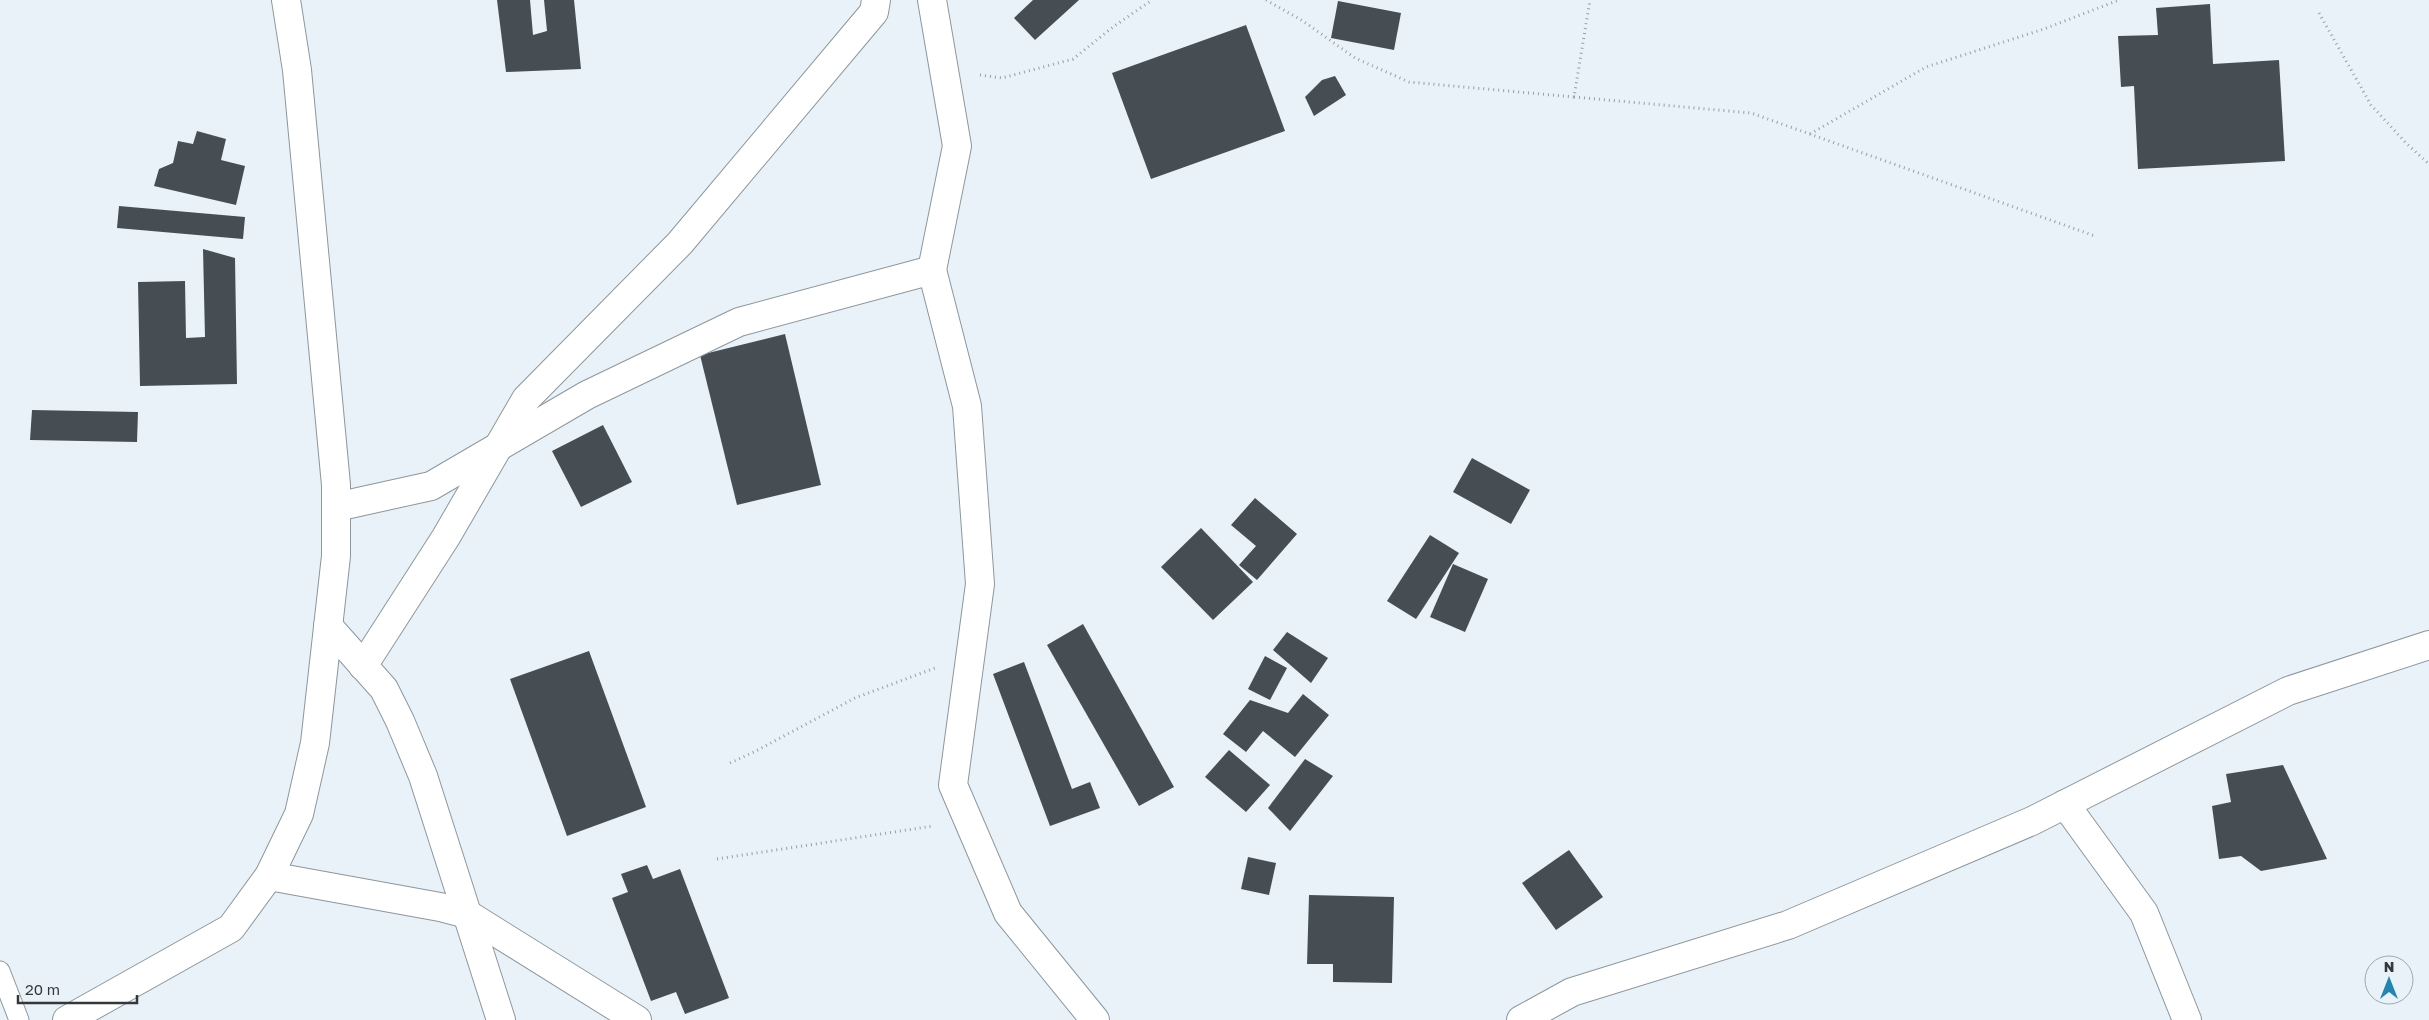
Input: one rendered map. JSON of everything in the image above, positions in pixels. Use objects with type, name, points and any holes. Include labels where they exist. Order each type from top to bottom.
[{"type":"street","points":[[67,1020],[231,928],[269,876],[299,814],[315,743],[336,556],[336,485],[298,80],[286,0]]},
{"type":"street","points":[[363,666],[446,537],[526,399],[680,243],[874,12],[876,0]]},
{"type":"street","points":[[932,0],[957,146],[932,270],[966,406],[980,584],[953,786],[1008,913],[1095,1020]]},
{"type":"street","points":[[336,507],[431,486],[587,395],[739,322],[932,270]]},
{"type":"street","points":[[328,626],[384,689],[400,721],[422,776],[501,1020]]},
{"type":"street","points":[[1521,1020],[1572,992],[1788,925],[2032,822],[2288,690],[2429,645]]},
{"type":"street","points":[[2066,804],[2144,913],[2187,1020]]},
{"type":"street","points":[[269,876],[440,907],[467,914],[637,1020]]},
{"type":"lane","points":[[0,972],[19,1020]]},
{"type":"path","points":[[944,70],[1002,78],[1073,59],[1113,27],[1152,0]]},
{"type":"path","points":[[1266,0],[1303,21],[1355,58],[1409,82],[1751,113],[2095,236]]},
{"type":"path","points":[[1574,97],[1590,0]]},
{"type":"path","points":[[1809,134],[1926,67],[2044,29],[2119,0]]},
{"type":"path","points":[[2319,13],[2371,105],[2407,144],[2429,164]]},
{"type":"path","points":[[730,762],[754,752],[855,698],[970,654]]},
{"type":"path","points":[[717,860],[968,820]]},
{"type":"building","points":[[497,0],[530,0],[533,35],[547,31],[544,0],[574,0],[581,69],[506,72]]},
{"type":"building","points":[[1033,0],[1079,0],[1035,40],[1014,18]]},
{"type":"building","points":[[1338,1],[1401,13],[1394,50],[1331,38]]},
{"type":"building","points":[[2210,4],[2213,64],[2279,60],[2285,161],[2138,169],[2134,86],[2121,87],[2118,36],[2158,35],[2156,8]]},
{"type":"building","points":[[1246,25],[1285,131],[1151,179],[1112,73]]},
{"type":"building","points":[[1335,76],[1346,95],[1314,116],[1305,97],[1322,80]]},
{"type":"building","points":[[197,131],[226,139],[221,160],[245,166],[236,205],[154,186],[159,169],[173,163],[178,141],[193,144]]},
{"type":"building","points":[[119,206],[245,217],[243,239],[117,228]]},
{"type":"building","points":[[203,249],[235,258],[237,384],[140,386],[138,282],[185,281],[186,338],[205,337]]},
{"type":"building","points":[[785,334],[821,485],[737,505],[700,355]]},
{"type":"building","points":[[32,410],[138,412],[137,442],[30,440]]},
{"type":"building","points":[[603,425],[632,482],[581,507],[552,451]]},
{"type":"building","points":[[1472,458],[1530,490],[1511,524],[1453,492]]},
{"type":"building","points":[[1255,498],[1297,534],[1257,580],[1239,565],[1256,546],[1231,525]]},
{"type":"building","points":[[1201,528],[1253,582],[1213,620],[1161,567]]},
{"type":"building","points":[[1430,535],[1459,553],[1416,619],[1387,601]]},
{"type":"building","points":[[1453,564],[1488,579],[1465,632],[1430,617]]},
{"type":"building","points":[[1083,624],[1174,787],[1139,806],[1047,645]]},
{"type":"building","points":[[1287,632],[1328,658],[1311,683],[1273,650]]},
{"type":"building","points":[[589,651],[646,807],[567,836],[510,679]]},
{"type":"building","points":[[1265,656],[1287,668],[1270,700],[1248,689]]},
{"type":"building","points":[[1024,662],[1072,789],[1090,782],[1100,808],[1050,826],[993,674]]},
{"type":"building","points":[[1303,694],[1329,715],[1295,757],[1263,731],[1246,752],[1223,734],[1250,700],[1288,713]]},
{"type":"building","points":[[1229,750],[1270,785],[1246,812],[1205,777]]},
{"type":"building","points":[[1305,759],[1333,776],[1290,831],[1268,808]]},
{"type":"building","points":[[2283,765],[2327,859],[2261,871],[2241,856],[2219,859],[2212,806],[2231,802],[2226,774]]},
{"type":"building","points":[[1569,850],[1603,897],[1556,930],[1522,883]]},
{"type":"building","points":[[1248,857],[1276,863],[1269,895],[1241,889]]},
{"type":"building","points":[[647,865],[653,879],[680,869],[729,998],[685,1014],[676,992],[651,1001],[612,898],[628,892],[621,874]]},
{"type":"building","points":[[1309,895],[1394,897],[1392,983],[1333,982],[1333,964],[1307,964]]}]
